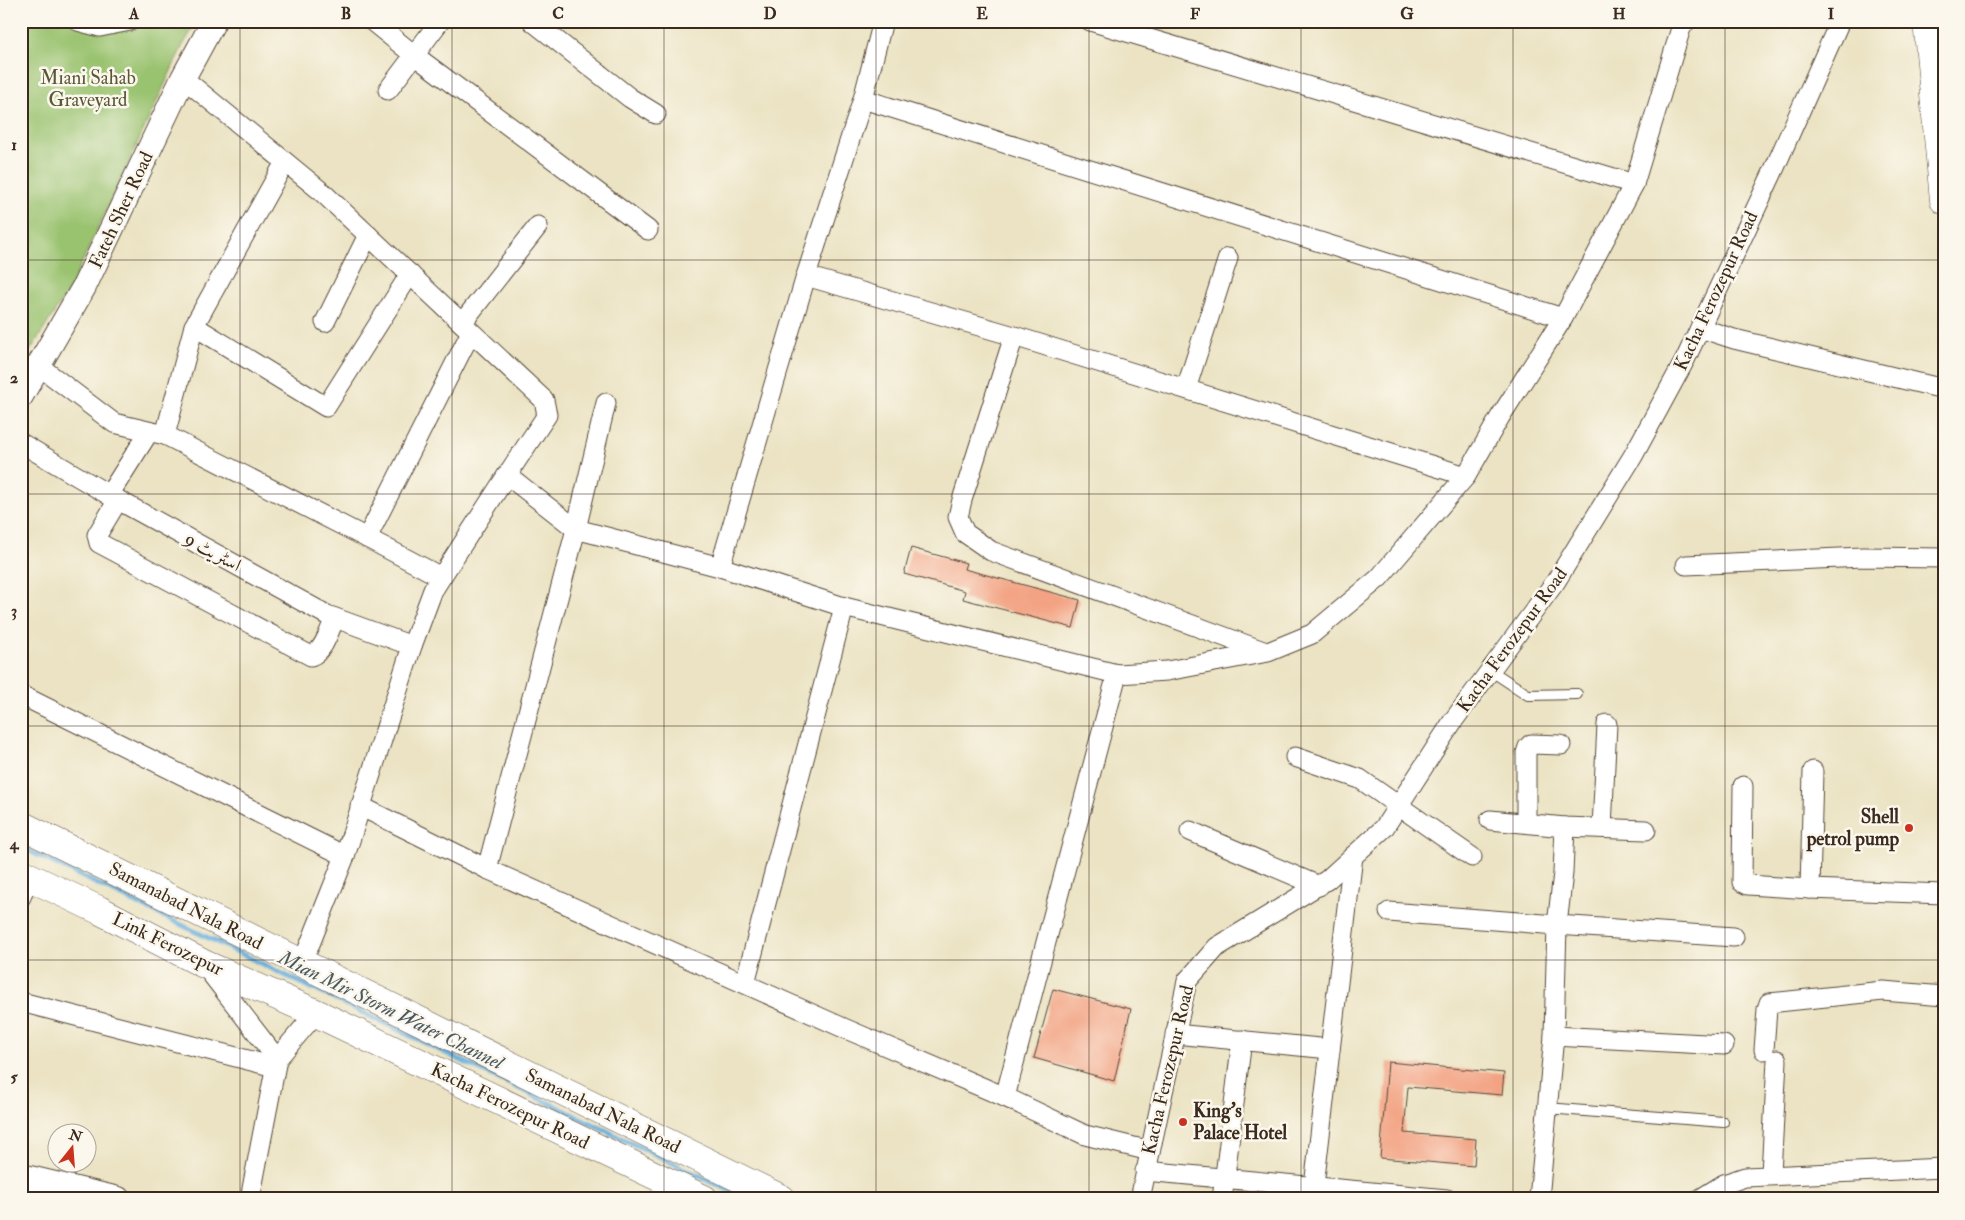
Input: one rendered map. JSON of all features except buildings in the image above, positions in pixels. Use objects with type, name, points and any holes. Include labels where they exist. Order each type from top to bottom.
[{"type":"main road","points":[[1927,21],[1941,138],[1944,200]]},
{"type":"main road","name":"Samanabad Nala Road","points":[[21,825],[782,1199]]},
{"type":"main road","name":"Link Ferozepur","points":[[24,882],[99,910],[204,964],[316,1013]]},
{"type":"main road","points":[[136,929],[158,891]]},
{"type":"main road","name":"Kacha Ferozepur Road","points":[[316,1013],[704,1199]]},
{"type":"street","points":[[78,21],[100,27],[130,21]]},
{"type":"street","name":"Fateh Sher Road","points":[[21,396],[84,287],[183,78],[214,21]]},
{"type":"street","points":[[372,21],[414,55],[648,230]]},
{"type":"street","points":[[388,90],[440,21]]},
{"type":"street","points":[[532,21],[630,98],[656,114]]},
{"type":"street","points":[[720,567],[806,276],[863,99],[883,21]]},
{"type":"street","points":[[1090,21],[1634,184]]},
{"type":"street","points":[[507,475],[576,529],[720,567],[844,607],[1117,674],[1167,671],[1268,652],[1312,634],[1379,578],[1466,476],[1500,417],[1564,318],[1634,184],[1681,28],[1686,21]]},
{"type":"street","name":"Kacha Ferozepur Road","points":[[1140,1199],[1187,981],[1217,947],[1319,886],[1384,828],[1453,721],[1556,581],[1633,456],[1700,328],[1840,21]]},
{"type":"street","points":[[183,78],[322,192],[544,400],[547,415],[433,590],[412,646],[345,856],[302,964]]},
{"type":"street","points":[[863,99],[1564,318]]},
{"type":"street","points":[[285,162],[194,326],[157,433],[114,497],[97,535],[99,543],[311,656],[320,649],[335,618]]},
{"type":"street","points":[[367,538],[467,328],[538,226]]},
{"type":"street","points":[[325,322],[368,235]]},
{"type":"street","points":[[1186,389],[1228,258]]},
{"type":"street","points":[[194,326],[326,407],[410,274]]},
{"type":"street","points":[[806,276],[1014,336],[1466,476]]},
{"type":"street","points":[[1700,328],[1734,339],[1944,389]]},
{"type":"street","points":[[1014,336],[962,500],[958,517],[965,533],[991,551],[1268,652]]},
{"type":"street","points":[[39,366],[114,423],[157,433],[441,577]]},
{"type":"street","points":[[487,869],[576,529],[606,403]]},
{"type":"street","name":"اسٹریٹ 9","points":[[21,443],[114,497],[335,618],[412,646]]},
{"type":"street","points":[[1686,566],[1863,556],[1944,558]]},
{"type":"street","points":[[744,983],[844,607]]},
{"type":"street","points":[[1005,1097],[1117,674]]},
{"type":"street","points":[[21,695],[345,856]]},
{"type":"street","points":[[1602,828],[1607,724]]},
{"type":"street","points":[[1526,823],[1526,753],[1528,747],[1531,744],[1561,745]]},
{"type":"street","points":[[1295,757],[1360,779],[1472,857]]},
{"type":"street","points":[[1810,889],[1813,771]]},
{"type":"street","points":[[1743,786],[1742,882],[1748,885],[1810,889],[1944,894]]},
{"type":"street","points":[[360,806],[487,869],[846,1029],[1005,1097],[1085,1135],[1150,1151]]},
{"type":"street","points":[[1490,820],[1565,827],[1646,830]]},
{"type":"street","points":[[1539,1199],[1554,1036],[1557,925],[1563,873],[1565,827]]},
{"type":"street","points":[[1190,831],[1319,886]]},
{"type":"street","points":[[1314,1186],[1353,856]]},
{"type":"street","points":[[1389,912],[1734,936]]},
{"type":"street","points":[[204,964],[276,1063]]},
{"type":"street","points":[[1771,1174],[1770,1055],[1766,1009],[1769,1004],[1883,991],[1944,996]]},
{"type":"street","points":[[21,1002],[276,1063]]},
{"type":"street","points":[[250,1199],[276,1063],[316,1013]]},
{"type":"street","points":[[1175,1034],[1330,1048]]},
{"type":"street","points":[[1554,1036],[1724,1045]]},
{"type":"street","points":[[1222,1199],[1242,1040]]},
{"type":"street","points":[[1700,1199],[1731,1190],[1745,1177],[1771,1174],[1944,1168]]},
{"type":"street","points":[[1145,1171],[1314,1186],[1342,1194],[1447,1199]]},
{"type":"street","points":[[21,1176],[78,1194],[118,1199]]},
{"type":"lane","points":[[1490,670],[1528,695],[1576,694]]},
{"type":"lane","points":[[1547,1108],[1723,1122]]},
{"type":"green space","name":"Miani Sahab Graveyard","points":[[21,21],[197,21],[182,47],[70,288],[21,365]]},
{"type":"waterway","name":"Mian Mir Storm Water Channel","points":[[21,847],[747,1199]]},
{"type":"place","name":"Shell petrol pump","points":[[1909,828]]},
{"type":"place","name":"King's Palace Hotel","points":[[1183,1122]]}]
